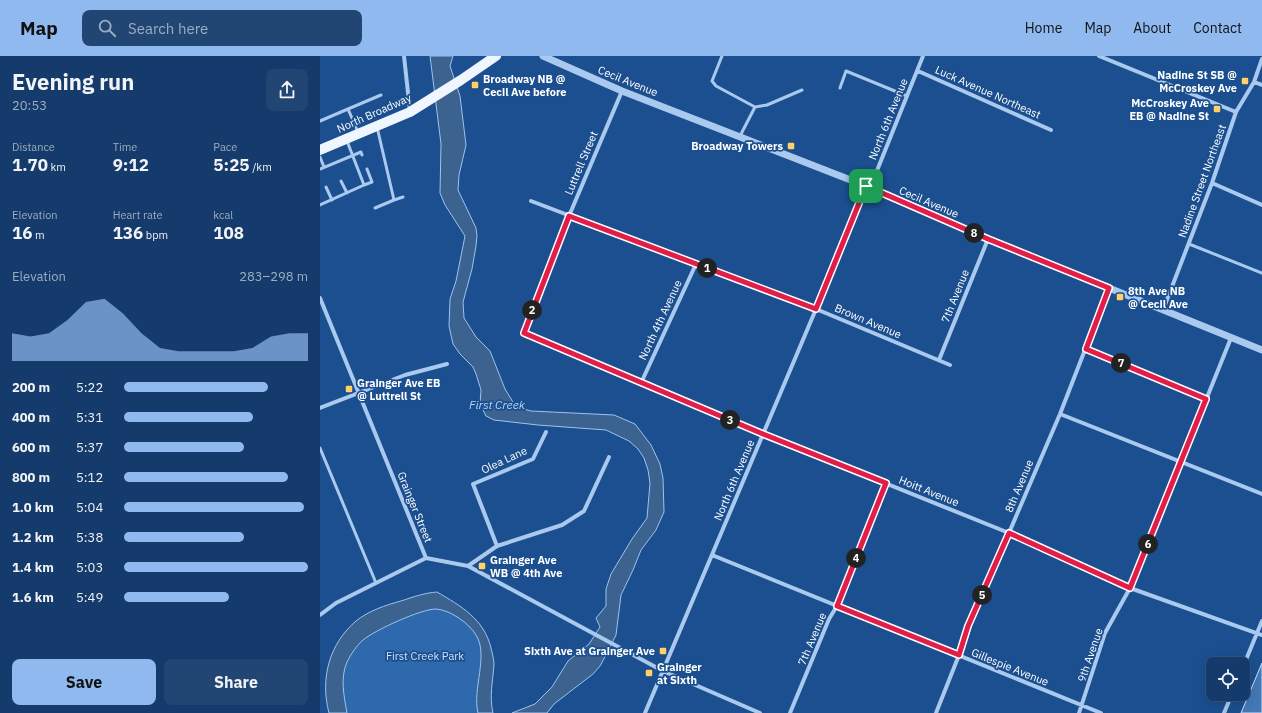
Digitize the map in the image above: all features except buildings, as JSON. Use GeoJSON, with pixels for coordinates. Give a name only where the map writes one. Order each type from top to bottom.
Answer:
{"type":"FeatureCollection","features":[{"type":"Feature","properties":{"kind":"main road","name":"North Broadway"},"geometry":{"type":"LineString","coordinates":[[320,150],[410,112],[496,56]]}},
{"type":"Feature","properties":{"kind":"main road"},"geometry":{"type":"LineString","coordinates":[[320,144],[343,140]]}},
{"type":"Feature","properties":{"kind":"street"},"geometry":{"type":"LineString","coordinates":[[404,56],[410,112]]}},
{"type":"Feature","properties":{"kind":"street","name":"Cecil Avenue"},"geometry":{"type":"LineString","coordinates":[[543,56],[622,91],[868,187],[988,239],[1262,350]]}},
{"type":"Feature","properties":{"kind":"street","name":"North 6th Avenue"},"geometry":{"type":"LineString","coordinates":[[645,713],[918,71],[923,56]]}},
{"type":"Feature","properties":{"kind":"street"},"geometry":{"type":"LineString","coordinates":[[1099,56],[1236,112]]}},
{"type":"Feature","properties":{"kind":"street","name":"Nadine Street Northeast"},"geometry":{"type":"LineString","coordinates":[[1163,310],[1212,183],[1236,112],[1254,82],[1262,59]]}},
{"type":"Feature","properties":{"kind":"street","name":"Luck Avenue Northeast"},"geometry":{"type":"LineString","coordinates":[[918,71],[1051,130]]}},
{"type":"Feature","properties":{"kind":"street"},"geometry":{"type":"LineString","coordinates":[[1254,82],[1262,85]]}},
{"type":"Feature","properties":{"kind":"street","name":"Luttrell Street"},"geometry":{"type":"LineString","coordinates":[[524,333],[569,216],[622,91]]}},
{"type":"Feature","properties":{"kind":"street"},"geometry":{"type":"LineString","coordinates":[[1212,183],[1262,205]]}},
{"type":"Feature","properties":{"kind":"street","name":"Brown Avenue"},"geometry":{"type":"LineString","coordinates":[[531,201],[816,309],[950,365]]}},
{"type":"Feature","properties":{"kind":"street","name":"7th Avenue"},"geometry":{"type":"LineString","coordinates":[[939,360],[988,239]]}},
{"type":"Feature","properties":{"kind":"street","name":"North 4th Avenue"},"geometry":{"type":"LineString","coordinates":[[641,383],[696,264]]}},
{"type":"Feature","properties":{"kind":"street","name":"8th Avenue"},"geometry":{"type":"LineString","coordinates":[[936,713],[959,655],[968,626],[1060,414],[1109,288]]}},
{"type":"Feature","properties":{"kind":"street","name":"Grainger Street"},"geometry":{"type":"LineString","coordinates":[[320,298],[426,558],[468,566],[663,670],[760,713]]}},
{"type":"Feature","properties":{"kind":"street","name":"Hoitt Avenue"},"geometry":{"type":"LineString","coordinates":[[524,333],[763,434],[1009,533],[1130,588],[1262,635]]}},
{"type":"Feature","properties":{"kind":"street","name":"9th Avenue"},"geometry":{"type":"LineString","coordinates":[[1079,713],[1105,633],[1130,588],[1231,338]]}},
{"type":"Feature","properties":{"kind":"street"},"geometry":{"type":"LineString","coordinates":[[320,408],[405,375],[446,364]]}},
{"type":"Feature","properties":{"kind":"street"},"geometry":{"type":"LineString","coordinates":[[1060,414],[1262,494]]}},
{"type":"Feature","properties":{"kind":"street","name":"Olea Lane"},"geometry":{"type":"LineString","coordinates":[[497,546],[473,484],[533,459],[546,432]]}},
{"type":"Feature","properties":{"kind":"street"},"geometry":{"type":"LineString","coordinates":[[468,566],[497,546],[562,525],[584,511],[608,457]]}},
{"type":"Feature","properties":{"kind":"street","name":"7th Avenue"},"geometry":{"type":"LineString","coordinates":[[790,713],[829,618],[837,606],[886,483]]}},
{"type":"Feature","properties":{"kind":"street","name":"Gillespie Avenue"},"geometry":{"type":"LineString","coordinates":[[712,555],[1101,713]]}},
{"type":"Feature","properties":{"kind":"street"},"geometry":{"type":"LineString","coordinates":[[320,614],[336,603],[426,558]]}},
{"type":"Feature","properties":{"kind":"street"},"geometry":{"type":"LineString","coordinates":[[1247,657],[1262,620]]}},
{"type":"Feature","properties":{"kind":"street"},"geometry":{"type":"LineString","coordinates":[[1224,713],[1229,701]]}},
{"type":"Feature","properties":{"kind":"lane"},"geometry":{"type":"LineString","coordinates":[[722,56],[712,81],[716,86],[755,107],[767,105],[802,90]]}},
{"type":"Feature","properties":{"kind":"lane"},"geometry":{"type":"LineString","coordinates":[[840,88],[846,71],[907,96]]}},
{"type":"Feature","properties":{"kind":"lane"},"geometry":{"type":"LineString","coordinates":[[320,121],[382,95]]}},
{"type":"Feature","properties":{"kind":"lane"},"geometry":{"type":"LineString","coordinates":[[740,137],[755,107]]}},
{"type":"Feature","properties":{"kind":"lane"},"geometry":{"type":"LineString","coordinates":[[348,109],[359,133]]}},
{"type":"Feature","properties":{"kind":"lane"},"geometry":{"type":"LineString","coordinates":[[376,126],[394,200]]}},
{"type":"Feature","properties":{"kind":"lane"},"geometry":{"type":"LineString","coordinates":[[343,140],[352,155],[364,185]]}},
{"type":"Feature","properties":{"kind":"lane"},"geometry":{"type":"LineString","coordinates":[[320,169],[334,165],[352,155],[361,152],[362,155]]}},
{"type":"Feature","properties":{"kind":"lane"},"geometry":{"type":"LineString","coordinates":[[320,156],[324,167]]}},
{"type":"Feature","properties":{"kind":"lane"},"geometry":{"type":"LineString","coordinates":[[320,205],[372,182],[367,169]]}},
{"type":"Feature","properties":{"kind":"lane"},"geometry":{"type":"LineString","coordinates":[[341,181],[347,193]]}},
{"type":"Feature","properties":{"kind":"lane"},"geometry":{"type":"LineString","coordinates":[[326,187],[332,200]]}},
{"type":"Feature","properties":{"kind":"lane"},"geometry":{"type":"LineString","coordinates":[[375,208],[403,197]]}},
{"type":"Feature","properties":{"kind":"lane"},"geometry":{"type":"LineString","coordinates":[[1189,244],[1262,273]]}},
{"type":"Feature","properties":{"kind":"lane"},"geometry":{"type":"LineString","coordinates":[[1086,349],[1206,399]]}},
{"type":"Feature","properties":{"kind":"lane"},"geometry":{"type":"LineString","coordinates":[[320,448],[376,583]]}},
{"type":"Feature","properties":{"kind":"green space","name":"First Creek Park"},"geometry":{"type":"Polygon","coordinates":[[[440,597],[486,637],[490,713],[330,713],[340,641],[440,597]]]}},
{"type":"Feature","properties":{"kind":"water","name":"First Creek"},"geometry":{"type":"Polygon","coordinates":[[[430,56],[453,56],[450,66],[460,96],[466,145],[459,175],[458,190],[476,228],[477,236],[472,269],[463,302],[464,318],[476,337],[490,351],[505,389],[516,407],[531,411],[614,415],[635,424],[651,445],[660,464],[663,478],[664,512],[656,530],[641,550],[621,595],[616,635],[600,666],[593,674],[554,704],[547,713],[512,713],[535,704],[552,687],[568,661],[589,644],[600,627],[596,618],[606,606],[606,589],[611,574],[632,539],[647,518],[650,483],[648,470],[644,458],[638,449],[629,441],[606,430],[494,420],[486,416],[480,404],[481,390],[476,374],[473,367],[460,354],[453,344],[449,326],[450,299],[456,281],[465,236],[445,205],[440,193],[441,144],[430,56]]]}},
{"type":"Feature","properties":{"kind":"water"},"geometry":{"type":"Polygon","coordinates":[[[437,592],[470,614],[483,629],[488,638],[494,662],[491,695],[493,713],[478,713],[477,694],[481,652],[480,643],[476,635],[469,626],[459,618],[447,612],[436,609],[420,612],[398,621],[377,631],[361,642],[354,650],[345,668],[343,687],[347,713],[329,713],[326,700],[326,675],[333,651],[347,630],[361,617],[377,609],[419,595],[437,592]]]}},
{"type":"Feature","properties":{"kind":"place","name":"Nadine St SB @ McCroskey Ave"},"geometry":{"type":"Point","coordinates":[1245,81]}},
{"type":"Feature","properties":{"kind":"place","name":"Broadway NB @ Cecil Ave before"},"geometry":{"type":"Point","coordinates":[475,85]}},
{"type":"Feature","properties":{"kind":"place","name":"McCroskey Ave EB @ Nadine St"},"geometry":{"type":"Point","coordinates":[1217,109]}},
{"type":"Feature","properties":{"kind":"place","name":"Broadway Towers"},"geometry":{"type":"Point","coordinates":[791,146]}},
{"type":"Feature","properties":{"kind":"place","name":"8th Ave NB @ Cecil Ave"},"geometry":{"type":"Point","coordinates":[1120,297]}},
{"type":"Feature","properties":{"kind":"place","name":"Grainger Ave EB @ Luttrell St"},"geometry":{"type":"Point","coordinates":[349,389]}},
{"type":"Feature","properties":{"kind":"place","name":"Grainger Ave WB @ 4th Ave"},"geometry":{"type":"Point","coordinates":[482,566]}},
{"type":"Feature","properties":{"kind":"place","name":"Sixth Ave at Grainger Ave"},"geometry":{"type":"Point","coordinates":[663,651]}},
{"type":"Feature","properties":{"kind":"place","name":"Grainger at Sixth"},"geometry":{"type":"Point","coordinates":[649,673]}},
{"type":"Feature","properties":{"kind":"route"},"geometry":{"type":"LineString","coordinates":[[866,186],[988,239],[1109,288],[1086,349],[1206,399],[1130,588],[1009,533],[968,626],[959,655],[837,606],[886,483],[763,434],[524,333],[569,216],[816,309],[866,186]]}}]}
